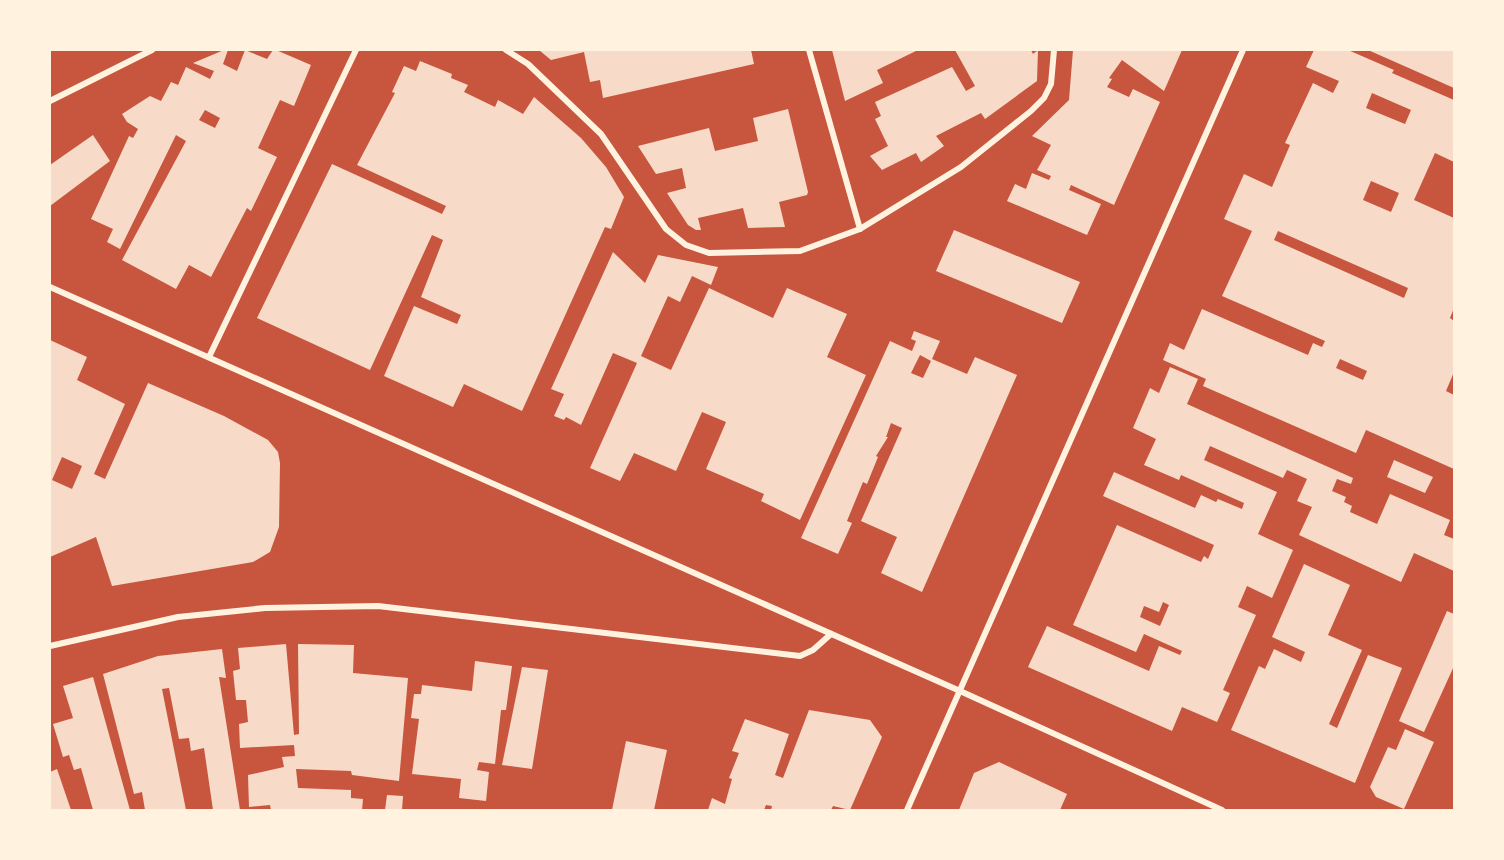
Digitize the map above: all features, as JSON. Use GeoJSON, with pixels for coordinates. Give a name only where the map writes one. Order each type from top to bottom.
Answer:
{"type":"FeatureCollection","features":[{"type":"Feature","properties":{"kind":"street"},"geometry":{"type":"LineString","coordinates":[[50,101],[152,50]]}},
{"type":"Feature","properties":{"kind":"street"},"geometry":{"type":"LineString","coordinates":[[209,357],[356,50]]}},
{"type":"Feature","properties":{"kind":"street"},"geometry":{"type":"LineString","coordinates":[[506,50],[528,64],[601,134],[666,229],[686,245],[709,253],[800,251],[860,229],[961,167],[1031,111],[1044,98],[1051,84],[1054,50]]}},
{"type":"Feature","properties":{"kind":"street"},"geometry":{"type":"LineString","coordinates":[[809,50],[860,229]]}},
{"type":"Feature","properties":{"kind":"street"},"geometry":{"type":"LineString","coordinates":[[907,810],[1243,50]]}},
{"type":"Feature","properties":{"kind":"street"},"geometry":{"type":"LineString","coordinates":[[50,287],[960,691],[1222,810]]}},
{"type":"Feature","properties":{"kind":"street"},"geometry":{"type":"LineString","coordinates":[[50,646],[178,617],[288,607],[378,606],[800,656],[813,650],[831,634]]}},
{"type":"Feature","properties":{"kind":"building"},"geometry":{"type":"Polygon","coordinates":[[[228,50],[223,64],[237,71],[245,50],[267,59],[273,50],[276,50],[311,65],[294,106],[280,100],[258,148],[277,157],[251,211],[247,208],[211,277],[189,265],[176,289],[122,260],[186,141],[176,135],[120,249],[107,242],[113,229],[91,219],[129,136],[133,138],[138,129],[127,122],[122,114],[150,96],[161,101],[171,82],[178,85],[186,67],[210,79],[214,71],[193,63],[228,50]],[[205,110],[199,120],[215,128],[220,118],[205,110]]]}},
{"type":"Feature","properties":{"kind":"building"},"geometry":{"type":"Polygon","coordinates":[[[539,50],[751,50],[754,64],[603,98],[600,80],[590,82],[584,52],[551,60],[539,50]]]}},
{"type":"Feature","properties":{"kind":"building"},"geometry":{"type":"Polygon","coordinates":[[[832,50],[918,50],[877,70],[883,83],[845,101],[832,50]]]}},
{"type":"Feature","properties":{"kind":"building"},"geometry":{"type":"Polygon","coordinates":[[[955,50],[1031,50],[1033,54],[1038,50],[1037,81],[985,119],[981,113],[936,136],[944,146],[921,162],[916,153],[882,170],[870,156],[888,146],[875,119],[881,116],[875,102],[952,67],[966,91],[975,86],[955,50]]]}},
{"type":"Feature","properties":{"kind":"building"},"geometry":{"type":"Polygon","coordinates":[[[1073,50],[1182,50],[1164,91],[1122,60],[1109,78],[1112,79],[1107,87],[1129,97],[1133,89],[1160,102],[1114,205],[1071,185],[1069,190],[1101,204],[1087,235],[1007,201],[1015,184],[1026,189],[1032,173],[1049,180],[1051,176],[1037,170],[1051,145],[1032,136],[1069,100],[1073,50]]]}},
{"type":"Feature","properties":{"kind":"building"},"geometry":{"type":"Polygon","coordinates":[[[1314,50],[1348,50],[1394,70],[1392,73],[1454,100],[1454,162],[1435,153],[1414,200],[1454,218],[1454,308],[1450,318],[1454,321],[1454,372],[1446,391],[1454,395],[1454,469],[1366,430],[1356,453],[1203,386],[1206,379],[1163,360],[1170,343],[1184,350],[1202,309],[1308,355],[1313,343],[1322,347],[1325,341],[1222,296],[1252,231],[1224,219],[1244,174],[1272,187],[1290,145],[1285,143],[1313,83],[1333,93],[1339,81],[1306,67],[1314,50]],[[1372,93],[1366,108],[1405,124],[1411,110],[1372,93]],[[1371,181],[1363,200],[1391,212],[1399,193],[1371,181]],[[1278,231],[1274,240],[1404,298],[1408,288],[1278,231]],[[1340,359],[1336,368],[1363,380],[1367,371],[1340,359]]]}},
{"type":"Feature","properties":{"kind":"building"},"geometry":{"type":"Polygon","coordinates":[[[1368,50],[1454,50],[1454,88],[1368,50]]]}},
{"type":"Feature","properties":{"kind":"building"},"geometry":{"type":"Polygon","coordinates":[[[420,61],[452,74],[451,78],[468,85],[464,92],[495,107],[498,100],[523,114],[534,97],[581,138],[606,167],[624,197],[611,229],[605,227],[522,411],[464,384],[453,407],[384,376],[414,306],[457,324],[461,315],[421,297],[443,240],[432,235],[370,370],[257,318],[332,164],[442,214],[446,206],[357,165],[395,93],[392,92],[404,66],[416,71],[420,61]]]}},
{"type":"Feature","properties":{"kind":"building"},"geometry":{"type":"Polygon","coordinates":[[[788,109],[808,192],[807,195],[779,202],[785,227],[748,228],[743,208],[698,218],[701,230],[696,230],[688,225],[667,193],[686,188],[682,168],[656,174],[638,146],[709,128],[715,151],[758,141],[753,118],[788,109]]]}},
{"type":"Feature","properties":{"kind":"building"},"geometry":{"type":"Polygon","coordinates":[[[93,135],[110,161],[50,206],[50,165],[93,135]]]}},
{"type":"Feature","properties":{"kind":"building"},"geometry":{"type":"Polygon","coordinates":[[[954,230],[1080,282],[1062,323],[936,271],[954,230]]]}},
{"type":"Feature","properties":{"kind":"building"},"geometry":{"type":"Polygon","coordinates":[[[613,252],[645,283],[658,255],[718,267],[711,285],[692,276],[680,302],[668,296],[641,356],[671,370],[709,288],[773,318],[787,288],[847,314],[827,357],[866,375],[800,520],[761,501],[764,494],[706,469],[726,422],[702,412],[676,471],[634,453],[620,481],[590,468],[637,363],[613,353],[581,425],[566,417],[564,420],[554,416],[564,394],[551,389],[613,252]]]}},
{"type":"Feature","properties":{"kind":"building"},"geometry":{"type":"Polygon","coordinates":[[[914,331],[940,341],[932,359],[967,374],[975,357],[1017,375],[922,592],[881,573],[897,537],[861,521],[902,428],[891,423],[886,437],[888,437],[876,456],[878,457],[867,484],[863,482],[847,521],[852,523],[838,554],[801,538],[890,341],[912,351],[916,341],[911,339],[914,331]],[[920,355],[911,373],[923,378],[931,361],[920,355]]]}},
{"type":"Feature","properties":{"kind":"building"},"geometry":{"type":"Polygon","coordinates":[[[50,340],[87,357],[77,380],[125,404],[94,474],[105,479],[148,383],[224,416],[268,440],[278,452],[280,463],[279,527],[270,552],[253,562],[112,586],[96,537],[50,557],[50,340]],[[62,457],[52,480],[72,489],[82,466],[62,457]]]}},
{"type":"Feature","properties":{"kind":"building"},"geometry":{"type":"Polygon","coordinates":[[[1170,367],[1198,379],[1187,404],[1353,478],[1351,484],[1337,479],[1332,491],[1346,497],[1344,502],[1352,506],[1350,512],[1377,524],[1390,494],[1450,520],[1444,535],[1454,539],[1454,571],[1414,553],[1401,582],[1299,535],[1312,507],[1297,501],[1307,479],[1287,470],[1283,478],[1210,446],[1204,460],[1277,492],[1258,534],[1293,550],[1272,598],[1247,586],[1238,607],[1256,615],[1223,690],[1230,693],[1217,722],[1182,707],[1172,731],[1028,667],[1047,626],[1149,671],[1159,646],[1180,655],[1182,651],[1144,634],[1136,652],[1073,625],[1117,525],[1201,562],[1204,556],[1208,559],[1214,545],[1103,496],[1114,472],[1195,508],[1201,495],[1242,509],[1244,503],[1181,475],[1179,480],[1144,465],[1156,439],[1133,428],[1150,388],[1159,393],[1170,367]],[[1163,602],[1159,612],[1144,606],[1140,617],[1160,626],[1169,605],[1163,602]]]}},
{"type":"Feature","properties":{"kind":"building"},"geometry":{"type":"Polygon","coordinates":[[[1394,460],[1433,477],[1425,493],[1387,477],[1394,460]]]}},
{"type":"Feature","properties":{"kind":"building"},"geometry":{"type":"Polygon","coordinates":[[[1304,564],[1350,585],[1328,635],[1362,650],[1329,724],[1337,728],[1368,655],[1402,668],[1355,783],[1231,730],[1259,666],[1265,669],[1274,649],[1301,662],[1305,652],[1272,637],[1304,564]]]}},
{"type":"Feature","properties":{"kind":"building"},"geometry":{"type":"Polygon","coordinates":[[[1447,611],[1454,614],[1454,666],[1424,732],[1399,721],[1447,611]]]}},
{"type":"Feature","properties":{"kind":"building"},"geometry":{"type":"Polygon","coordinates":[[[286,644],[294,735],[299,734],[298,644],[354,645],[353,673],[408,678],[399,781],[352,775],[351,771],[296,769],[298,788],[351,790],[351,798],[363,799],[362,810],[271,810],[270,805],[249,807],[248,775],[284,767],[282,757],[295,756],[294,745],[240,748],[239,724],[248,722],[246,700],[236,700],[233,671],[240,669],[238,648],[286,644]]]}},
{"type":"Feature","properties":{"kind":"building"},"geometry":{"type":"Polygon","coordinates":[[[222,649],[226,678],[219,677],[240,810],[213,810],[204,748],[191,751],[189,738],[179,739],[169,688],[162,689],[186,810],[145,810],[142,792],[134,794],[103,674],[158,656],[222,649]]]}},
{"type":"Feature","properties":{"kind":"building"},"geometry":{"type":"Polygon","coordinates":[[[475,661],[512,666],[506,710],[501,710],[495,764],[479,762],[477,770],[489,772],[486,801],[459,798],[461,779],[412,774],[419,719],[411,718],[414,694],[421,694],[422,685],[472,691],[475,661]]]}},
{"type":"Feature","properties":{"kind":"building"},"geometry":{"type":"Polygon","coordinates":[[[522,667],[548,670],[532,769],[502,765],[522,667]]]}},
{"type":"Feature","properties":{"kind":"building"},"geometry":{"type":"Polygon","coordinates":[[[93,677],[130,810],[93,810],[81,768],[74,770],[69,755],[63,757],[53,724],[73,718],[63,686],[93,677]]]}},
{"type":"Feature","properties":{"kind":"building"},"geometry":{"type":"Polygon","coordinates":[[[809,710],[870,720],[882,737],[850,810],[833,806],[831,810],[771,810],[772,806],[766,805],[764,810],[708,810],[712,798],[725,804],[732,779],[729,778],[739,753],[732,751],[745,719],[789,734],[775,775],[783,778],[809,710]]]}},
{"type":"Feature","properties":{"kind":"building"},"geometry":{"type":"Polygon","coordinates":[[[1405,729],[1434,742],[1404,809],[1376,797],[1370,787],[1388,747],[1396,750],[1405,729]]]}},
{"type":"Feature","properties":{"kind":"building"},"geometry":{"type":"Polygon","coordinates":[[[626,741],[667,750],[654,810],[612,810],[626,741]]]}},
{"type":"Feature","properties":{"kind":"building"},"geometry":{"type":"Polygon","coordinates":[[[999,762],[1067,794],[1060,810],[959,810],[974,773],[999,762]]]}},
{"type":"Feature","properties":{"kind":"building"},"geometry":{"type":"Polygon","coordinates":[[[57,769],[71,810],[51,810],[50,772],[57,769]]]}},
{"type":"Feature","properties":{"kind":"building"},"geometry":{"type":"Polygon","coordinates":[[[387,795],[403,796],[402,810],[385,810],[387,795]]]}}]}
